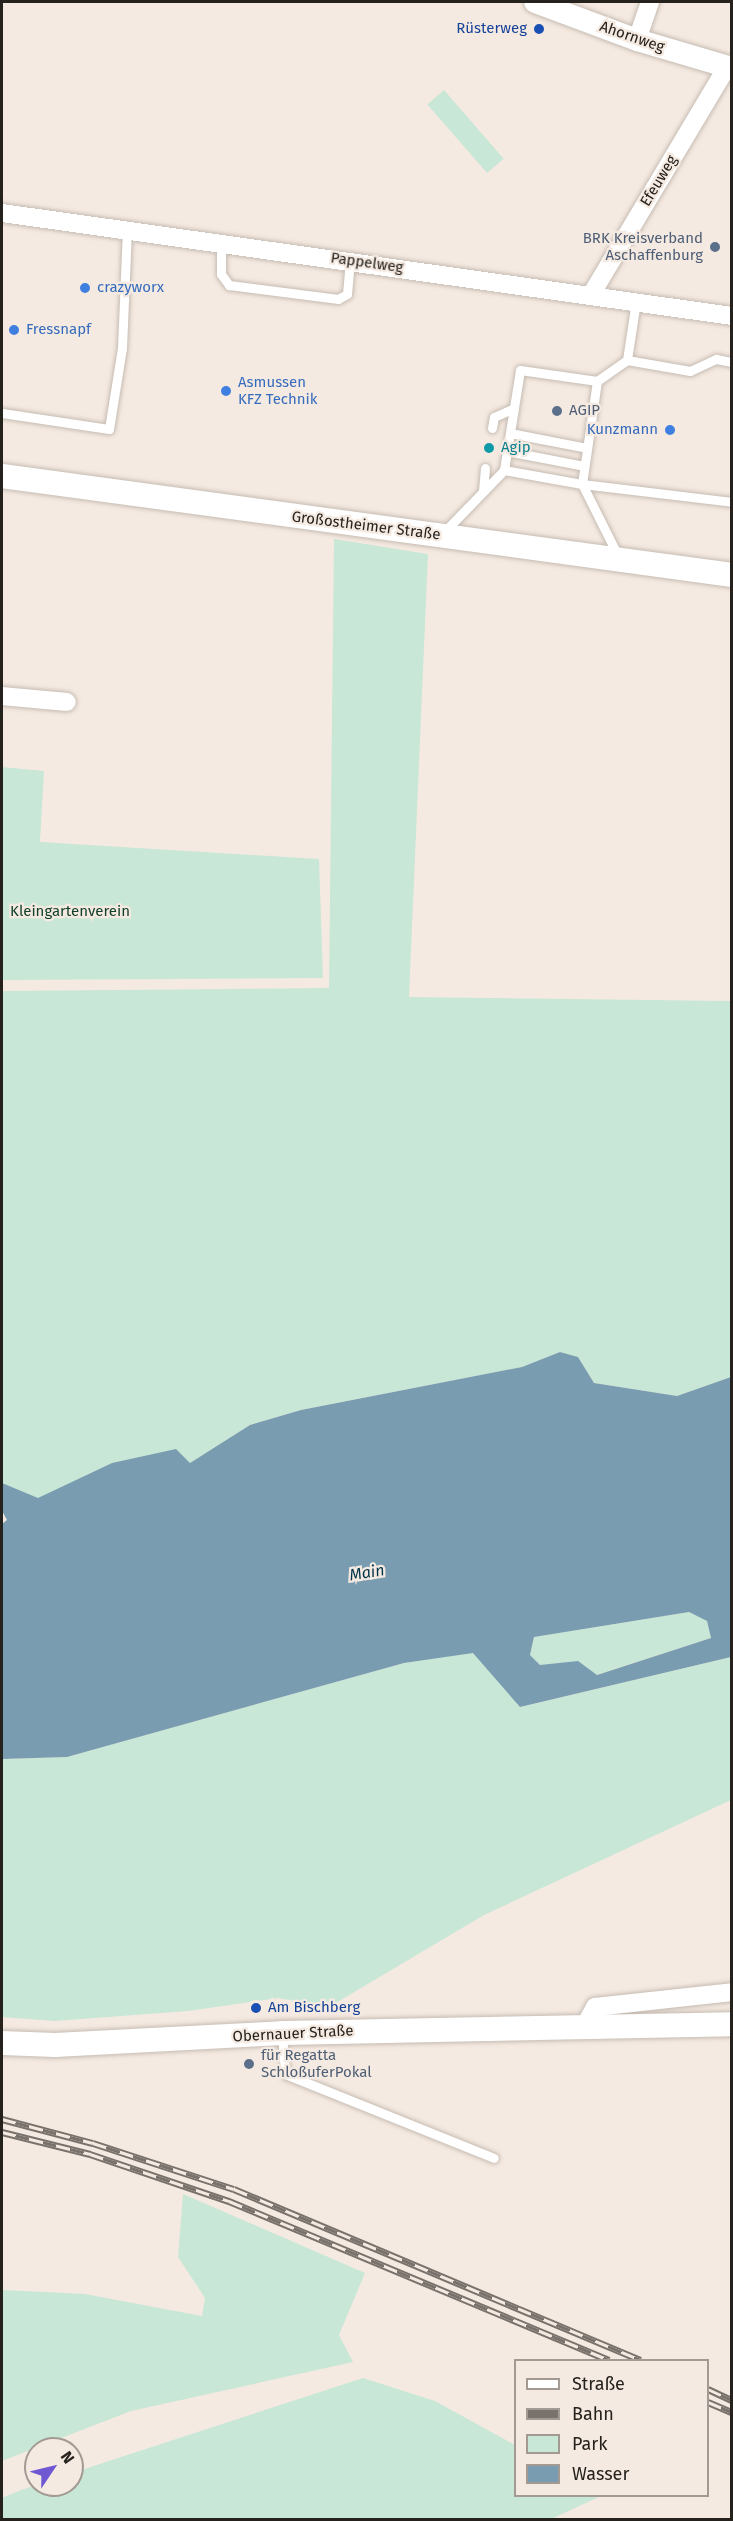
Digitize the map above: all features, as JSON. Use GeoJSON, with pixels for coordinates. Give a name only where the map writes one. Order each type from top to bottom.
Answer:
{"type":"FeatureCollection","features":[{"type":"Feature","properties":{"kind":"main road","name":"Großostheimer Straße"},"geometry":{"type":"LineString","coordinates":[[2,476],[732,575]]}},
{"type":"Feature","properties":{"kind":"main road","name":"Obernauer Straße"},"geometry":{"type":"LineString","coordinates":[[2,2043],[136,2043],[282,2033],[732,2024]]}},
{"type":"Feature","properties":{"kind":"street","name":"Ahornweg"},"geometry":{"type":"LineString","coordinates":[[535,2],[637,40],[729,68]]}},
{"type":"Feature","properties":{"kind":"street"},"geometry":{"type":"LineString","coordinates":[[637,40],[650,2]]}},
{"type":"Feature","properties":{"kind":"street","name":"Efeuweg"},"geometry":{"type":"LineString","coordinates":[[591,294],[729,68]]}},
{"type":"Feature","properties":{"kind":"street","name":"Pappelweg"},"geometry":{"type":"LineString","coordinates":[[2,213],[591,294],[732,316]]}},
{"type":"Feature","properties":{"kind":"street"},"geometry":{"type":"LineString","coordinates":[[2,696],[67,702]]}},
{"type":"Feature","properties":{"kind":"street"},"geometry":{"type":"LineString","coordinates":[[584,2027],[595,2007],[732,1992]]}},
{"type":"Feature","properties":{"kind":"lane"},"geometry":{"type":"LineString","coordinates":[[2,414],[109,429],[122,348],[127,230]]}},
{"type":"Feature","properties":{"kind":"lane"},"geometry":{"type":"LineString","coordinates":[[221,243],[221,274],[229,285],[338,299],[347,294],[350,261]]}},
{"type":"Feature","properties":{"kind":"lane"},"geometry":{"type":"LineString","coordinates":[[627,360],[636,301]]}},
{"type":"Feature","properties":{"kind":"lane"},"geometry":{"type":"LineString","coordinates":[[440,535],[504,470],[520,370],[597,381],[627,360],[690,371],[716,359],[732,362]]}},
{"type":"Feature","properties":{"kind":"lane"},"geometry":{"type":"LineString","coordinates":[[597,381],[582,484],[621,560]]}},
{"type":"Feature","properties":{"kind":"lane"},"geometry":{"type":"LineString","coordinates":[[492,428],[494,417],[514,408]]}},
{"type":"Feature","properties":{"kind":"lane"},"geometry":{"type":"LineString","coordinates":[[510,433],[587,448]]}},
{"type":"Feature","properties":{"kind":"lane"},"geometry":{"type":"LineString","coordinates":[[507,451],[584,466]]}},
{"type":"Feature","properties":{"kind":"lane"},"geometry":{"type":"LineString","coordinates":[[483,491],[485,468]]}},
{"type":"Feature","properties":{"kind":"lane"},"geometry":{"type":"LineString","coordinates":[[504,470],[582,484],[732,502]]}},
{"type":"Feature","properties":{"kind":"lane"},"geometry":{"type":"LineString","coordinates":[[282,2033],[285,2074],[494,2158]]}},
{"type":"Feature","properties":{"kind":"green space"},"geometry":{"type":"Polygon","coordinates":[[[444,90],[504,159],[487,173],[427,104],[444,90]]]}},
{"type":"Feature","properties":{"kind":"green space"},"geometry":{"type":"Polygon","coordinates":[[[334,539],[428,554],[409,997],[731,1001],[731,1377],[677,1396],[594,1383],[578,1357],[560,1352],[522,1367],[301,1410],[250,1425],[190,1463],[112,1463],[38,1499],[2,1483],[2,991],[329,988],[334,539]]]}},
{"type":"Feature","properties":{"kind":"green space","name":"Kleingartenverein"},"geometry":{"type":"Polygon","coordinates":[[[2,767],[44,771],[40,842],[319,859],[323,978],[2,980],[2,767]]]}},
{"type":"Feature","properties":{"kind":"green space"},"geometry":{"type":"Polygon","coordinates":[[[689,1612],[707,1621],[711,1638],[596,1675],[578,1662],[540,1665],[530,1655],[534,1637],[689,1612]]]}},
{"type":"Feature","properties":{"kind":"green space"},"geometry":{"type":"Polygon","coordinates":[[[473,1652],[521,1707],[731,1657],[731,1800],[484,1915],[329,2007],[278,1998],[188,2011],[55,2021],[2,2017],[2,1759],[67,1757],[404,1663],[473,1652]]]}},
{"type":"Feature","properties":{"kind":"green space"},"geometry":{"type":"Polygon","coordinates":[[[183,2194],[365,2273],[339,2335],[353,2362],[131,2411],[64,2437],[24,2437],[24,2452],[2,2461],[2,2290],[85,2294],[202,2316],[205,2298],[178,2257],[183,2194]]]}},
{"type":"Feature","properties":{"kind":"green space"},"geometry":{"type":"Polygon","coordinates":[[[363,2378],[435,2401],[514,2444],[514,2497],[599,2497],[549,2520],[2,2519],[2,2498],[24,2489],[24,2497],[84,2497],[84,2469],[363,2378]]]}},
{"type":"Feature","properties":{"kind":"water","name":"Main"},"geometry":{"type":"Polygon","coordinates":[[[560,1352],[578,1357],[594,1383],[677,1396],[731,1377],[731,1657],[520,1707],[473,1653],[404,1663],[67,1757],[2,1759],[2,1524],[7,1520],[2,1511],[2,1483],[38,1498],[112,1463],[176,1449],[190,1463],[250,1425],[301,1410],[522,1367],[560,1352]],[[689,1612],[534,1637],[530,1655],[540,1665],[578,1661],[597,1675],[711,1638],[707,1621],[689,1612]]]}},
{"type":"Feature","properties":{"kind":"railway"},"geometry":{"type":"LineString","coordinates":[[2,2119],[93,2143],[234,2189],[638,2359]]}},
{"type":"Feature","properties":{"kind":"railway"},"geometry":{"type":"LineString","coordinates":[[2,2132],[90,2154],[229,2201],[607,2359]]}},
{"type":"Feature","properties":{"kind":"railway"},"geometry":{"type":"LineString","coordinates":[[709,2389],[732,2400]]}},
{"type":"Feature","properties":{"kind":"railway"},"geometry":{"type":"LineString","coordinates":[[709,2402],[732,2412]]}},
{"type":"Feature","properties":{"kind":"place","name":"Rüsterweg"},"geometry":{"type":"Point","coordinates":[539,29]}},
{"type":"Feature","properties":{"kind":"place","name":"BRK Kreisverband Aschaffenburg"},"geometry":{"type":"Point","coordinates":[715,247]}},
{"type":"Feature","properties":{"kind":"place","name":"crazyworx"},"geometry":{"type":"Point","coordinates":[85,288]}},
{"type":"Feature","properties":{"kind":"place","name":"Fressnapf"},"geometry":{"type":"Point","coordinates":[14,330]}},
{"type":"Feature","properties":{"kind":"place","name":"Asmussen KFZ Technik"},"geometry":{"type":"Point","coordinates":[226,391]}},
{"type":"Feature","properties":{"kind":"place","name":"AGIP"},"geometry":{"type":"Point","coordinates":[557,411]}},
{"type":"Feature","properties":{"kind":"place","name":"Kunzmann"},"geometry":{"type":"Point","coordinates":[670,430]}},
{"type":"Feature","properties":{"kind":"place","name":"Agip"},"geometry":{"type":"Point","coordinates":[489,448]}},
{"type":"Feature","properties":{"kind":"place","name":"Am Bischberg"},"geometry":{"type":"Point","coordinates":[256,2008]}},
{"type":"Feature","properties":{"kind":"place","name":"für Regatta SchloßuferPokal"},"geometry":{"type":"Point","coordinates":[249,2064]}}]}
